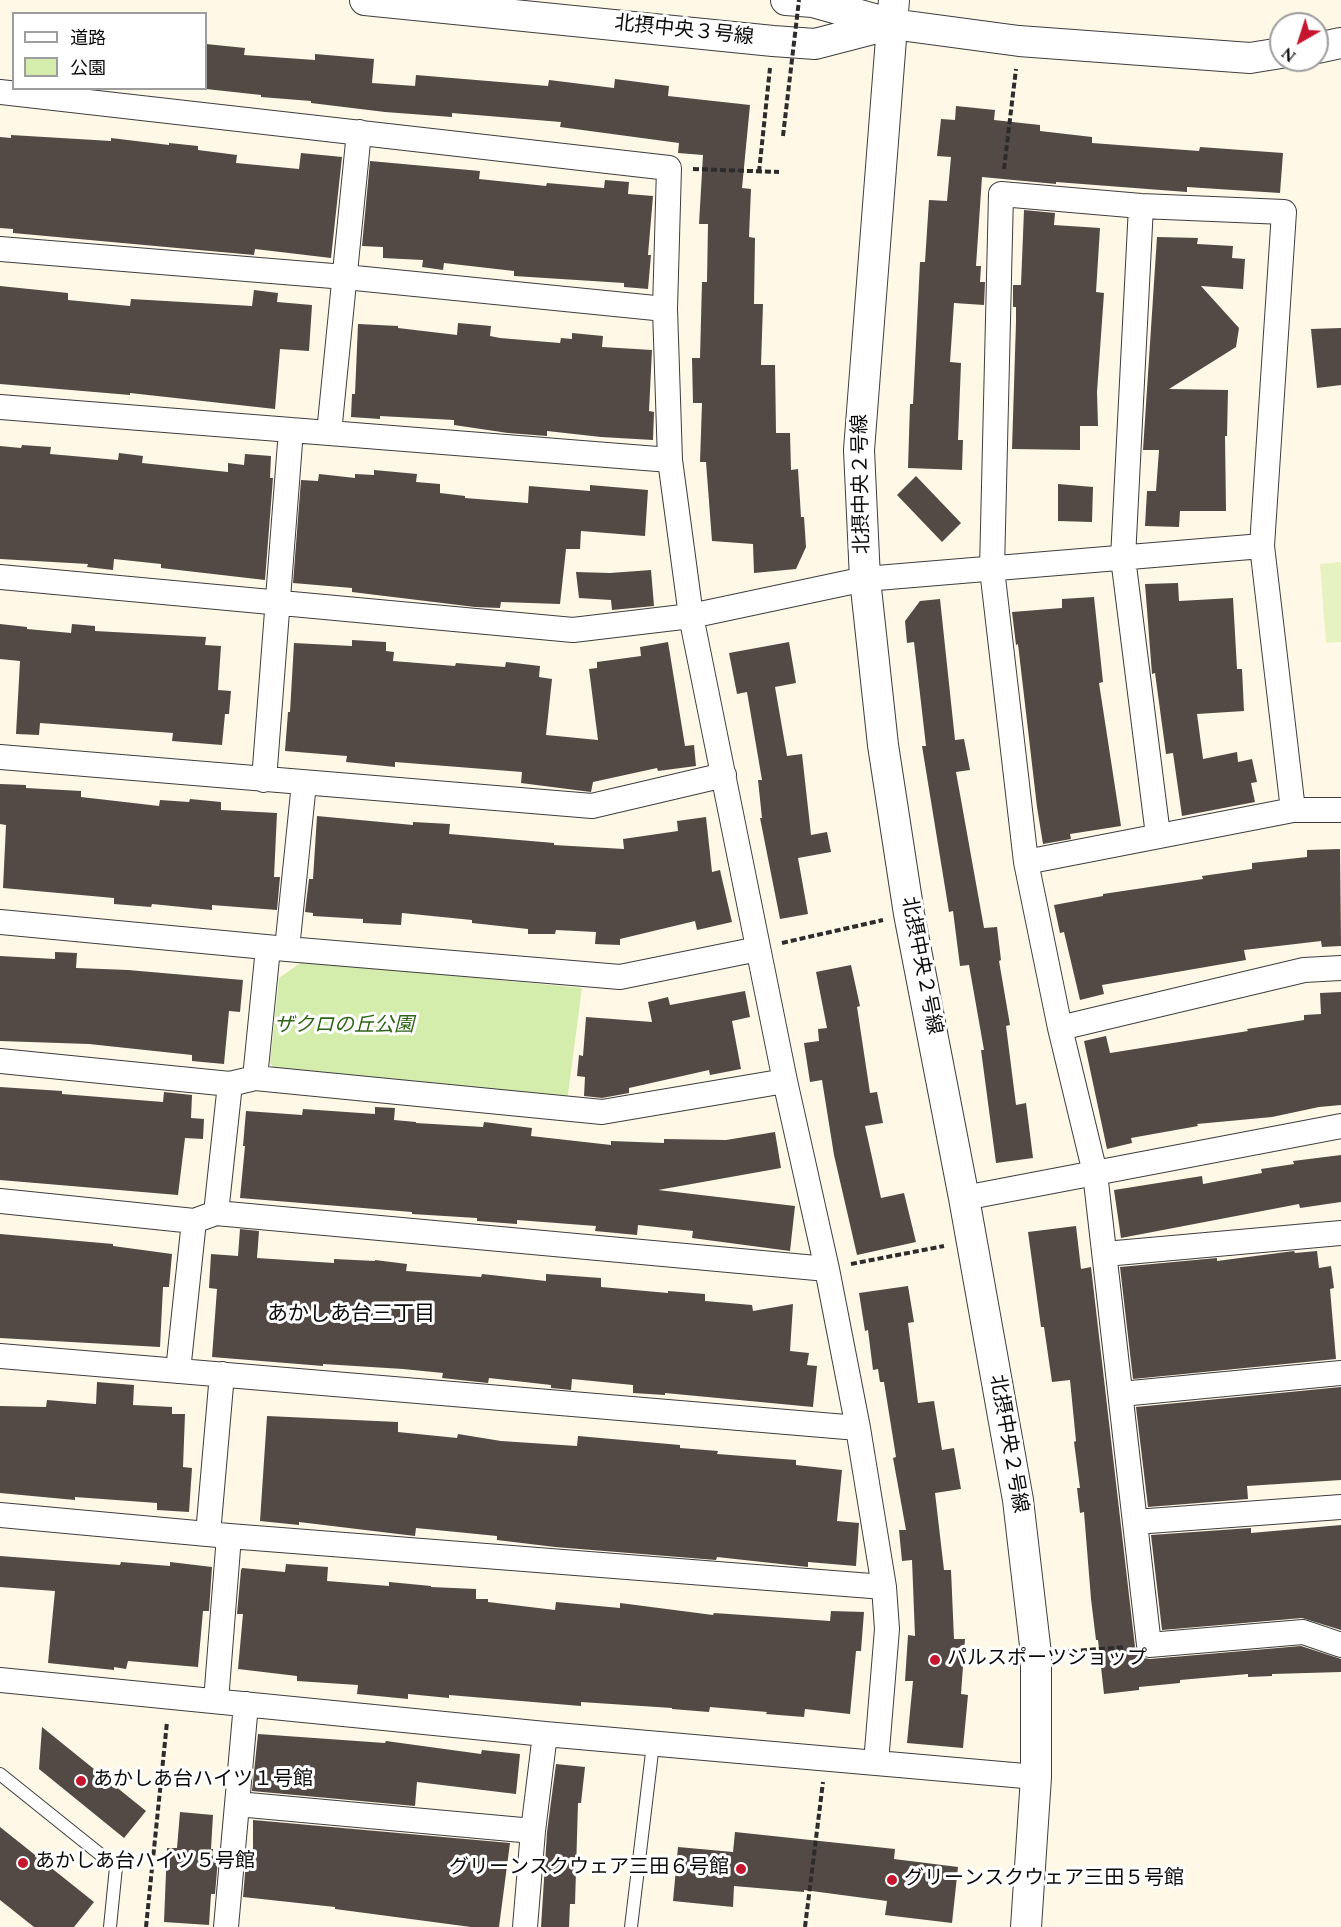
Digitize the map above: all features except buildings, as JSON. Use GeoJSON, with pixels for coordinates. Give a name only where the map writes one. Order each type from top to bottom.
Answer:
{"type":"FeatureCollection","features":[{"type":"Feature","properties":{"kind":"street","name":"北摂中央３号線"},"geometry":{"type":"LineString","coordinates":[[365,0],[815,44],[893,12]]}},
{"type":"Feature","properties":{"kind":"street"},"geometry":{"type":"LineString","coordinates":[[786,0],[893,12],[1019,41],[1250,58],[1269,55]]}},
{"type":"Feature","properties":{"kind":"street","name":"北摂中央２号線"},"geometry":{"type":"LineString","coordinates":[[893,12],[859,450],[865,579],[883,745],[909,914],[964,1198],[1018,1500],[1036,1654],[1036,1778],[1026,1927]]}},
{"type":"Feature","properties":{"kind":"street"},"geometry":{"type":"LineString","coordinates":[[0,92],[669,168],[665,309],[670,460],[691,616],[785,1081],[827,1269],[858,1428],[884,1587],[887,1629],[876,1763]]}},
{"type":"Feature","properties":{"kind":"street"},"geometry":{"type":"LineString","coordinates":[[328,433],[359,132]]}},
{"type":"Feature","properties":{"kind":"street"},"geometry":{"type":"LineString","coordinates":[[1293,810],[1262,546],[1284,212],[1141,206],[1001,194],[992,569],[1026,862],[1060,1028],[1095,1173],[1149,1645],[1303,1632],[1341,1645]]}},
{"type":"Feature","properties":{"kind":"street"},"geometry":{"type":"LineString","coordinates":[[1141,206],[1123,558],[1158,835]]}},
{"type":"Feature","properties":{"kind":"street"},"geometry":{"type":"LineString","coordinates":[[0,249],[345,277],[665,309]]}},
{"type":"Feature","properties":{"kind":"street"},"geometry":{"type":"LineString","coordinates":[[0,407],[670,460]]}},
{"type":"Feature","properties":{"kind":"street"},"geometry":{"type":"LineString","coordinates":[[264,780],[291,430]]}},
{"type":"Feature","properties":{"kind":"street"},"geometry":{"type":"LineString","coordinates":[[0,578],[573,630],[691,616],[865,579],[1262,546]]}},
{"type":"Feature","properties":{"kind":"street"},"geometry":{"type":"LineString","coordinates":[[0,757],[592,806],[724,775]]}},
{"type":"Feature","properties":{"kind":"street"},"geometry":{"type":"LineString","coordinates":[[255,1078],[304,783]]}},
{"type":"Feature","properties":{"kind":"street"},"geometry":{"type":"LineString","coordinates":[[1026,862],[1293,810],[1341,810]]}},
{"type":"Feature","properties":{"kind":"street"},"geometry":{"type":"LineString","coordinates":[[0,922],[620,977],[758,949]]}},
{"type":"Feature","properties":{"kind":"street"},"geometry":{"type":"LineString","coordinates":[[1060,1028],[1304,970],[1341,968]]}},
{"type":"Feature","properties":{"kind":"street"},"geometry":{"type":"LineString","coordinates":[[0,1061],[230,1084],[255,1078],[602,1113],[785,1081]]}},
{"type":"Feature","properties":{"kind":"street"},"geometry":{"type":"LineString","coordinates":[[178,1371],[230,1084]]}},
{"type":"Feature","properties":{"kind":"street"},"geometry":{"type":"LineString","coordinates":[[964,1198],[1341,1126]]}},
{"type":"Feature","properties":{"kind":"street"},"geometry":{"type":"LineString","coordinates":[[0,1201],[827,1269]]}},
{"type":"Feature","properties":{"kind":"street"},"geometry":{"type":"LineString","coordinates":[[1105,1254],[1341,1233]]}},
{"type":"Feature","properties":{"kind":"street"},"geometry":{"type":"LineString","coordinates":[[0,1356],[858,1428]]}},
{"type":"Feature","properties":{"kind":"street"},"geometry":{"type":"LineString","coordinates":[[1121,1394],[1341,1373]]}},
{"type":"Feature","properties":{"kind":"street"},"geometry":{"type":"LineString","coordinates":[[216,1701],[222,1374]]}},
{"type":"Feature","properties":{"kind":"street"},"geometry":{"type":"LineString","coordinates":[[1135,1522],[1341,1507]]}},
{"type":"Feature","properties":{"kind":"street"},"geometry":{"type":"LineString","coordinates":[[0,1515],[218,1535],[884,1587]]}},
{"type":"Feature","properties":{"kind":"street"},"geometry":{"type":"LineString","coordinates":[[0,1680],[545,1734],[1036,1778]]}},
{"type":"Feature","properties":{"kind":"street"},"geometry":{"type":"LineString","coordinates":[[226,1927],[246,1704]]}},
{"type":"Feature","properties":{"kind":"street"},"geometry":{"type":"LineString","coordinates":[[525,1927],[533,1831],[545,1734]]}},
{"type":"Feature","properties":{"kind":"street"},"geometry":{"type":"LineString","coordinates":[[237,1804],[533,1831]]}},
{"type":"Feature","properties":{"kind":"lane"},"geometry":{"type":"LineString","coordinates":[[631,1927],[653,1743]]}},
{"type":"Feature","properties":{"kind":"lane"},"geometry":{"type":"LineString","coordinates":[[0,1774],[116,1867],[110,1927]]}},
{"type":"Feature","properties":{"kind":"path"},"geometry":{"type":"LineString","coordinates":[[783,136],[800,0]]}},
{"type":"Feature","properties":{"kind":"path"},"geometry":{"type":"LineString","coordinates":[[759,172],[773,41]]}},
{"type":"Feature","properties":{"kind":"path"},"geometry":{"type":"LineString","coordinates":[[1001,194],[1019,41]]}},
{"type":"Feature","properties":{"kind":"path"},"geometry":{"type":"LineString","coordinates":[[669,168],[779,172]]}},
{"type":"Feature","properties":{"kind":"path"},"geometry":{"type":"LineString","coordinates":[[758,949],[909,914]]}},
{"type":"Feature","properties":{"kind":"path"},"geometry":{"type":"LineString","coordinates":[[827,1269],[971,1240]]}},
{"type":"Feature","properties":{"kind":"path"},"geometry":{"type":"LineString","coordinates":[[1036,1654],[1149,1645]]}},
{"type":"Feature","properties":{"kind":"path"},"geometry":{"type":"LineString","coordinates":[[146,1927],[170,1696]]}},
{"type":"Feature","properties":{"kind":"path"},"geometry":{"type":"LineString","coordinates":[[806,1927],[826,1759]]}},
{"type":"Feature","properties":{"kind":"green space"},"geometry":{"type":"Polygon","coordinates":[[[1341,562],[1341,642],[1326,643],[1320,564],[1341,562]]]}},
{"type":"Feature","properties":{"kind":"green space","name":"ザクロの丘公園"},"geometry":{"type":"Polygon","coordinates":[[[303,961],[582,988],[566,1109],[286,1083],[270,1063],[279,978],[303,961]]]}},
{"type":"Feature","properties":{"kind":"place","name":"パルスポーツショップ"},"geometry":{"type":"Point","coordinates":[935,1660]}},
{"type":"Feature","properties":{"kind":"place","name":"あかしあ台ハイツ１号館"},"geometry":{"type":"Point","coordinates":[81,1781]}},
{"type":"Feature","properties":{"kind":"place","name":"あかしあ台ハイツ５号館"},"geometry":{"type":"Point","coordinates":[23,1863]}},
{"type":"Feature","properties":{"kind":"place","name":"グリーンスクウェア三田６号館"},"geometry":{"type":"Point","coordinates":[741,1869]}},
{"type":"Feature","properties":{"kind":"place","name":"グリーンスクウェア三田５号館"},"geometry":{"type":"Point","coordinates":[892,1880]}},
{"type":"Feature","properties":{"kind":"district","name":"あかしあ台三丁目"},"geometry":{"type":"Point","coordinates":[351,1316]}}]}
